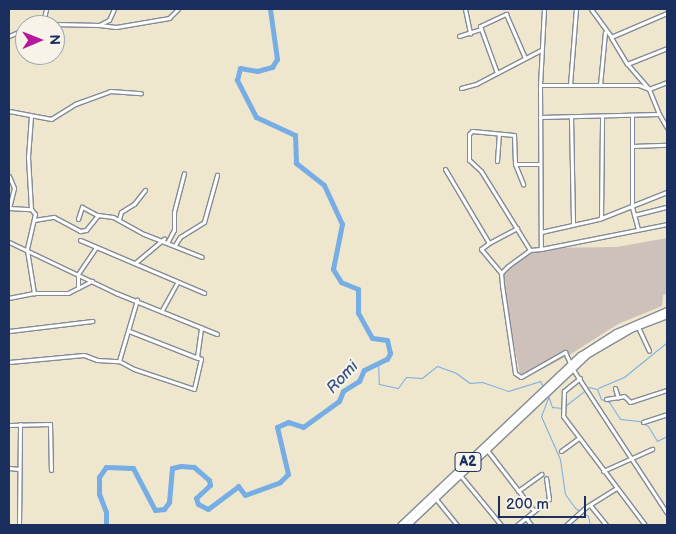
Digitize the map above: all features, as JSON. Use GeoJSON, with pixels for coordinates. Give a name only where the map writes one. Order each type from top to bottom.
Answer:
{"type":"FeatureCollection","features":[{"type":"Feature","properties":{"kind":"highway","name":"A2"},"geometry":{"type":"LineString","coordinates":[[400,525],[571,366],[616,332],[667,310]]}},
{"type":"Feature","properties":{"kind":"highway","name":"A2"},"geometry":{"type":"LineString","coordinates":[[406,525],[413,523],[435,498],[571,366],[599,347],[638,326],[667,315]]}},
{"type":"Feature","properties":{"kind":"street"},"geometry":{"type":"LineString","coordinates":[[99,24],[109,20],[114,9]]}},
{"type":"Feature","properties":{"kind":"street"},"geometry":{"type":"LineString","coordinates":[[65,24],[99,24],[116,27],[169,18],[178,9]]}},
{"type":"Feature","properties":{"kind":"street"},"geometry":{"type":"LineString","coordinates":[[465,9],[470,33]]}},
{"type":"Feature","properties":{"kind":"street"},"geometry":{"type":"LineString","coordinates":[[541,249],[540,85],[544,9]]}},
{"type":"Feature","properties":{"kind":"street"},"geometry":{"type":"LineString","coordinates":[[570,85],[576,9]]}},
{"type":"Feature","properties":{"kind":"street"},"geometry":{"type":"LineString","coordinates":[[597,9],[591,10],[605,32],[611,37],[627,64],[649,89],[667,128]]}},
{"type":"Feature","properties":{"kind":"street"},"geometry":{"type":"LineString","coordinates":[[611,37],[667,13]]}},
{"type":"Feature","properties":{"kind":"street"},"geometry":{"type":"LineString","coordinates":[[497,73],[480,26],[506,14],[525,58]]}},
{"type":"Feature","properties":{"kind":"street"},"geometry":{"type":"LineString","coordinates":[[459,36],[481,29]]}},
{"type":"Feature","properties":{"kind":"street"},"geometry":{"type":"LineString","coordinates":[[600,85],[605,32]]}},
{"type":"Feature","properties":{"kind":"street"},"geometry":{"type":"LineString","coordinates":[[627,64],[667,48]]}},
{"type":"Feature","properties":{"kind":"street"},"geometry":{"type":"LineString","coordinates":[[461,88],[497,73],[541,50]]}},
{"type":"Feature","properties":{"kind":"street"},"geometry":{"type":"LineString","coordinates":[[540,85],[639,85],[649,89],[667,82]]}},
{"type":"Feature","properties":{"kind":"street"},"geometry":{"type":"LineString","coordinates":[[9,111],[31,116],[58,117],[75,104],[110,91],[141,93]]}},
{"type":"Feature","properties":{"kind":"street"},"geometry":{"type":"LineString","coordinates":[[540,117],[659,114]]}},
{"type":"Feature","properties":{"kind":"street"},"geometry":{"type":"LineString","coordinates":[[31,116],[28,157],[31,210]]}},
{"type":"Feature","properties":{"kind":"street"},"geometry":{"type":"LineString","coordinates":[[601,218],[602,116]]}},
{"type":"Feature","properties":{"kind":"street"},"geometry":{"type":"LineString","coordinates":[[632,116],[632,207],[638,229]]}},
{"type":"Feature","properties":{"kind":"street"},"geometry":{"type":"LineString","coordinates":[[571,117],[573,224]]}},
{"type":"Feature","properties":{"kind":"street"},"geometry":{"type":"LineString","coordinates":[[662,120],[667,118]]}},
{"type":"Feature","properties":{"kind":"street"},"geometry":{"type":"LineString","coordinates":[[522,184],[515,164],[515,138],[499,134],[470,132],[469,160],[481,171],[530,250]]}},
{"type":"Feature","properties":{"kind":"street"},"geometry":{"type":"LineString","coordinates":[[497,161],[499,134]]}},
{"type":"Feature","properties":{"kind":"street"},"geometry":{"type":"LineString","coordinates":[[632,146],[667,146]]}},
{"type":"Feature","properties":{"kind":"street"},"geometry":{"type":"LineString","coordinates":[[515,164],[540,164]]}},
{"type":"Feature","properties":{"kind":"street"},"geometry":{"type":"LineString","coordinates":[[445,169],[489,242]]}},
{"type":"Feature","properties":{"kind":"street"},"geometry":{"type":"LineString","coordinates":[[167,244],[174,230],[174,212],[184,173]]}},
{"type":"Feature","properties":{"kind":"street"},"geometry":{"type":"LineString","coordinates":[[167,244],[177,246],[180,237],[204,222],[217,174]]}},
{"type":"Feature","properties":{"kind":"street"},"geometry":{"type":"LineString","coordinates":[[9,176],[14,188],[9,208],[31,210],[40,218]]}},
{"type":"Feature","properties":{"kind":"street"},"geometry":{"type":"LineString","coordinates":[[119,219],[120,212],[134,204],[145,190]]}},
{"type":"Feature","properties":{"kind":"street"},"geometry":{"type":"LineString","coordinates":[[541,232],[601,218],[667,192]]}},
{"type":"Feature","properties":{"kind":"street"},"geometry":{"type":"LineString","coordinates":[[78,219],[82,207],[98,215],[119,219],[144,234],[164,239],[167,244],[202,257]]}},
{"type":"Feature","properties":{"kind":"street"},"geometry":{"type":"LineString","coordinates":[[634,215],[667,207]]}},
{"type":"Feature","properties":{"kind":"street"},"geometry":{"type":"LineString","coordinates":[[34,293],[27,250],[35,214]]}},
{"type":"Feature","properties":{"kind":"street"},"geometry":{"type":"LineString","coordinates":[[34,220],[54,217],[80,231],[86,230],[98,215]]}},
{"type":"Feature","properties":{"kind":"street"},"geometry":{"type":"LineString","coordinates":[[501,273],[530,250],[667,224]]}},
{"type":"Feature","properties":{"kind":"street"},"geometry":{"type":"LineString","coordinates":[[517,228],[489,242],[481,249],[501,273],[515,373],[521,377],[565,352],[571,366],[588,388],[628,458],[667,513]]}},
{"type":"Feature","properties":{"kind":"street"},"geometry":{"type":"LineString","coordinates":[[135,263],[164,239]]}},
{"type":"Feature","properties":{"kind":"street"},"geometry":{"type":"LineString","coordinates":[[80,240],[204,293]]}},
{"type":"Feature","properties":{"kind":"street"},"geometry":{"type":"LineString","coordinates":[[9,242],[92,281],[218,334]]}},
{"type":"Feature","properties":{"kind":"street"},"geometry":{"type":"LineString","coordinates":[[78,288],[78,274],[96,247]]}},
{"type":"Feature","properties":{"kind":"street"},"geometry":{"type":"LineString","coordinates":[[9,298],[34,293],[65,293],[92,281]]}},
{"type":"Feature","properties":{"kind":"street"},"geometry":{"type":"LineString","coordinates":[[162,310],[177,283]]}},
{"type":"Feature","properties":{"kind":"street"},"geometry":{"type":"LineString","coordinates":[[119,361],[137,300]]}},
{"type":"Feature","properties":{"kind":"street"},"geometry":{"type":"LineString","coordinates":[[9,331],[92,321]]}},
{"type":"Feature","properties":{"kind":"street"},"geometry":{"type":"LineString","coordinates":[[638,326],[649,351]]}},
{"type":"Feature","properties":{"kind":"street"},"geometry":{"type":"LineString","coordinates":[[201,327],[197,357],[201,359]]}},
{"type":"Feature","properties":{"kind":"street"},"geometry":{"type":"LineString","coordinates":[[129,331],[201,359]]}},
{"type":"Feature","properties":{"kind":"street"},"geometry":{"type":"LineString","coordinates":[[9,362],[84,355],[97,360],[119,361],[134,370],[194,389],[201,359]]}},
{"type":"Feature","properties":{"kind":"street"},"geometry":{"type":"LineString","coordinates":[[580,378],[564,391],[565,406],[563,416],[645,525]]}},
{"type":"Feature","properties":{"kind":"street"},"geometry":{"type":"LineString","coordinates":[[615,388],[618,398]]}},
{"type":"Feature","properties":{"kind":"street"},"geometry":{"type":"LineString","coordinates":[[606,399],[625,396],[630,402],[667,390]]}},
{"type":"Feature","properties":{"kind":"street"},"geometry":{"type":"LineString","coordinates":[[644,422],[667,414]]}},
{"type":"Feature","properties":{"kind":"street"},"geometry":{"type":"LineString","coordinates":[[9,424],[50,424],[51,470]]}},
{"type":"Feature","properties":{"kind":"street"},"geometry":{"type":"LineString","coordinates":[[19,525],[20,424]]}},
{"type":"Feature","properties":{"kind":"street"},"geometry":{"type":"LineString","coordinates":[[561,451],[579,438]]}},
{"type":"Feature","properties":{"kind":"street"},"geometry":{"type":"LineString","coordinates":[[486,449],[534,511]]}},
{"type":"Feature","properties":{"kind":"street"},"geometry":{"type":"LineString","coordinates":[[604,471],[628,458],[652,450]]}},
{"type":"Feature","properties":{"kind":"street"},"geometry":{"type":"LineString","coordinates":[[9,468],[19,469]]}},
{"type":"Feature","properties":{"kind":"street"},"geometry":{"type":"LineString","coordinates":[[518,491],[541,474]]}},
{"type":"Feature","properties":{"kind":"street"},"geometry":{"type":"LineString","coordinates":[[460,475],[501,525]]}},
{"type":"Feature","properties":{"kind":"street"},"geometry":{"type":"LineString","coordinates":[[517,525],[549,499],[546,478]]}},
{"type":"Feature","properties":{"kind":"street"},"geometry":{"type":"LineString","coordinates":[[566,525],[584,512],[590,505],[616,488]]}},
{"type":"Feature","properties":{"kind":"street"},"geometry":{"type":"LineString","coordinates":[[435,498],[457,525]]}},
{"type":"Feature","properties":{"kind":"street"},"geometry":{"type":"LineString","coordinates":[[590,505],[606,525]]}},
{"type":"Feature","properties":{"kind":"street"},"geometry":{"type":"LineString","coordinates":[[526,518],[530,525]]}},
{"type":"Feature","properties":{"kind":"shaded area"},"geometry":{"type":"Polygon","coordinates":[[[667,238],[667,294],[663,295],[662,306],[618,324],[571,354],[521,380],[500,273],[538,248],[617,247],[667,238]]]}},
{"type":"Feature","properties":{"kind":"waterway","name":"Romi"},"geometry":{"type":"LineString","coordinates":[[106,525],[106,512],[99,494],[99,477],[106,467],[133,468],[155,510],[164,509],[169,502],[172,468],[181,466],[194,467],[209,480],[210,485],[196,498],[198,504],[208,509],[238,486],[245,495],[280,482],[288,474],[277,427],[288,422],[303,427],[339,401],[343,391],[359,381],[364,370],[387,359],[390,353],[387,340],[372,338],[358,313],[358,289],[341,282],[333,269],[342,224],[324,185],[296,163],[295,135],[256,117],[237,80],[240,68],[257,71],[272,67],[277,59],[270,9]]}},
{"type":"Feature","properties":{"kind":"waterway"},"geometry":{"type":"LineString","coordinates":[[598,388],[624,377],[667,342]]}},
{"type":"Feature","properties":{"kind":"waterway"},"geometry":{"type":"LineString","coordinates":[[378,361],[379,384],[398,388],[406,377],[422,378],[437,366],[456,373],[470,383],[482,382],[508,391],[540,381],[543,387]]}},
{"type":"Feature","properties":{"kind":"waterway"},"geometry":{"type":"LineString","coordinates":[[565,406],[589,387],[597,389],[601,399],[609,402],[620,419],[639,421],[648,426],[657,441],[667,436]]}},
{"type":"Feature","properties":{"kind":"waterway"},"geometry":{"type":"LineString","coordinates":[[548,395],[552,407],[562,408]]}},
{"type":"Feature","properties":{"kind":"waterway"},"geometry":{"type":"LineString","coordinates":[[548,398],[541,416],[560,459],[565,494],[575,508],[588,516],[590,525]]}}]}
